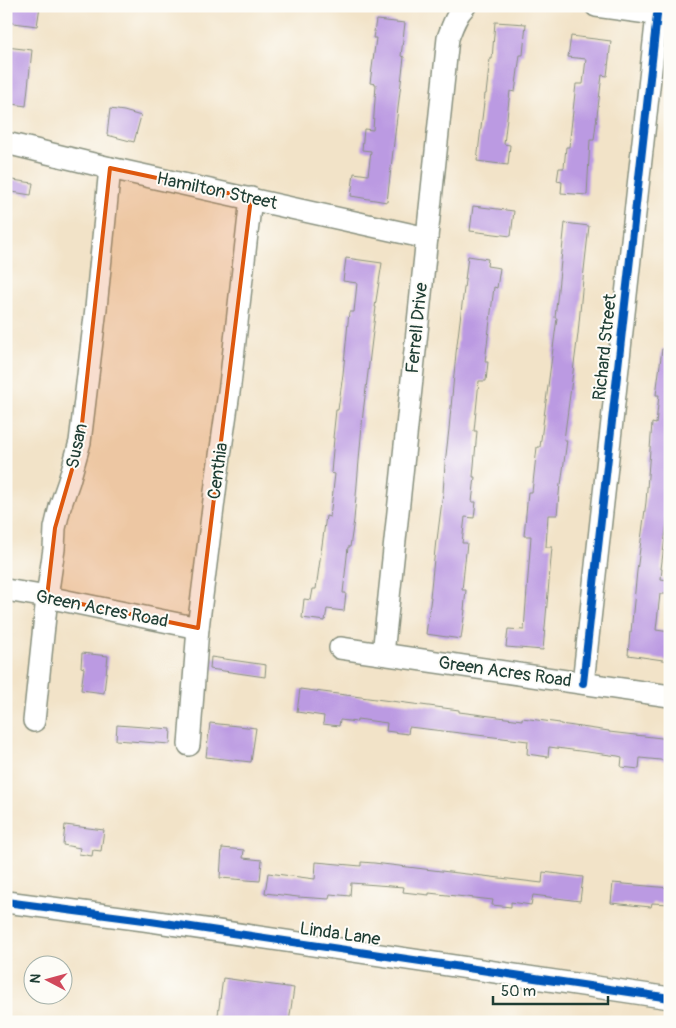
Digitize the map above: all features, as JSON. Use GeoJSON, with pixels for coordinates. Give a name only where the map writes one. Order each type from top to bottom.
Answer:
{"type":"FeatureCollection","features":[{"type":"Feature","properties":{"kind":"street","name":"Ferrell Drive"},"geometry":{"type":"LineString","coordinates":[[383,654],[448,38],[453,24],[464,6]]}},
{"type":"Feature","properties":{"kind":"street"},"geometry":{"type":"LineString","coordinates":[[596,6],[663,15]]}},
{"type":"Feature","properties":{"kind":"street","name":"Richard Street"},"geometry":{"type":"LineString","coordinates":[[583,683],[663,15]]}},
{"type":"Feature","properties":{"kind":"street","name":"Hamilton Street"},"geometry":{"type":"LineString","coordinates":[[6,143],[427,238]]}},
{"type":"Feature","properties":{"kind":"street","name":"Susan"},"geometry":{"type":"LineString","coordinates":[[34,721],[55,528],[80,442],[110,168]]}},
{"type":"Feature","properties":{"kind":"street","name":"Centhia"},"geometry":{"type":"LineString","coordinates":[[188,745],[198,628],[230,385],[251,198]]}},
{"type":"Feature","properties":{"kind":"street","name":"Green Acres Road"},"geometry":{"type":"LineString","coordinates":[[6,590],[198,628]]}},
{"type":"Feature","properties":{"kind":"street","name":"Green Acres Road"},"geometry":{"type":"LineString","coordinates":[[340,648],[670,696]]}},
{"type":"Feature","properties":{"kind":"street","name":"Linda Lane"},"geometry":{"type":"LineString","coordinates":[[6,902],[144,920],[670,998]]}},
{"type":"Feature","properties":{"kind":"highlighted area"},"geometry":{"type":"Polygon","coordinates":[[[110,168],[251,198],[198,628],[47,597],[55,528],[80,442],[110,168]]]}},
{"type":"Feature","properties":{"kind":"building"},"geometry":{"type":"Polygon","coordinates":[[[6,6],[40,6],[37,26],[6,22],[6,6]]]}},
{"type":"Feature","properties":{"kind":"building"},"geometry":{"type":"Polygon","coordinates":[[[376,20],[405,23],[401,56],[404,57],[387,202],[351,196],[354,173],[368,175],[371,151],[362,150],[364,129],[373,130],[376,84],[370,83],[376,38],[373,38],[376,20]]]}},
{"type":"Feature","properties":{"kind":"building"},"geometry":{"type":"Polygon","coordinates":[[[495,22],[526,24],[523,55],[520,55],[515,92],[510,91],[504,144],[510,145],[508,165],[477,161],[490,59],[492,59],[495,22]]]}},
{"type":"Feature","properties":{"kind":"building"},"geometry":{"type":"Polygon","coordinates":[[[571,36],[611,41],[607,76],[602,75],[594,140],[590,140],[587,195],[561,193],[562,182],[557,181],[559,168],[564,168],[566,147],[569,147],[576,84],[583,84],[586,59],[568,57],[571,36]]]}},
{"type":"Feature","properties":{"kind":"building"},"geometry":{"type":"Polygon","coordinates":[[[6,47],[32,50],[26,106],[6,103],[6,47]]]}},
{"type":"Feature","properties":{"kind":"building"},"geometry":{"type":"Polygon","coordinates":[[[110,109],[141,116],[134,142],[107,135],[110,109]]]}},
{"type":"Feature","properties":{"kind":"building"},"geometry":{"type":"Polygon","coordinates":[[[6,179],[33,183],[31,195],[6,191],[6,179]]]}},
{"type":"Feature","properties":{"kind":"building"},"geometry":{"type":"Polygon","coordinates":[[[473,206],[514,211],[511,236],[470,231],[473,206]]]}},
{"type":"Feature","properties":{"kind":"building"},"geometry":{"type":"Polygon","coordinates":[[[565,223],[589,226],[578,334],[564,440],[567,440],[557,515],[548,515],[546,547],[552,547],[543,650],[506,647],[508,629],[524,630],[531,536],[524,536],[528,492],[532,492],[537,447],[540,447],[557,318],[555,318],[565,223]]]}},
{"type":"Feature","properties":{"kind":"building"},"geometry":{"type":"Polygon","coordinates":[[[468,256],[488,259],[487,266],[500,268],[497,288],[494,287],[485,362],[488,362],[486,381],[479,381],[474,431],[477,431],[472,502],[476,502],[474,518],[465,517],[462,543],[467,543],[462,590],[466,590],[465,610],[461,639],[426,634],[468,256]]]}},
{"type":"Feature","properties":{"kind":"building"},"geometry":{"type":"Polygon","coordinates":[[[346,258],[382,263],[363,413],[354,520],[350,547],[348,547],[343,593],[346,593],[344,611],[327,609],[325,621],[302,618],[304,599],[311,600],[313,589],[316,589],[326,516],[330,517],[335,474],[331,473],[336,410],[338,410],[343,374],[349,312],[354,312],[357,283],[343,281],[346,258]]]}},
{"type":"Feature","properties":{"kind":"building"},"geometry":{"type":"Polygon","coordinates":[[[662,349],[670,350],[670,498],[661,569],[661,579],[668,580],[666,594],[660,594],[656,630],[670,632],[670,661],[628,655],[646,502],[652,423],[656,424],[659,395],[656,395],[662,349]]]}},
{"type":"Feature","properties":{"kind":"building"},"geometry":{"type":"Polygon","coordinates":[[[82,653],[108,656],[104,693],[81,690],[84,668],[81,667],[82,653]]]}},
{"type":"Feature","properties":{"kind":"building"},"geometry":{"type":"Polygon","coordinates":[[[211,657],[266,665],[265,677],[210,669],[211,657]]]}},
{"type":"Feature","properties":{"kind":"building"},"geometry":{"type":"Polygon","coordinates":[[[300,689],[670,739],[670,761],[640,758],[639,769],[621,767],[622,757],[618,756],[549,747],[548,757],[527,754],[528,741],[409,727],[408,734],[386,731],[387,723],[357,719],[357,722],[340,720],[339,726],[323,724],[324,716],[297,712],[300,689]]]}},
{"type":"Feature","properties":{"kind":"building"},"geometry":{"type":"Polygon","coordinates":[[[210,723],[256,728],[251,762],[206,757],[210,723]]]}},
{"type":"Feature","properties":{"kind":"building"},"geometry":{"type":"Polygon","coordinates":[[[117,725],[171,729],[170,744],[116,740],[117,725]]]}},
{"type":"Feature","properties":{"kind":"building"},"geometry":{"type":"Polygon","coordinates":[[[65,825],[104,830],[101,851],[93,850],[92,856],[79,854],[80,848],[63,845],[65,825]]]}},
{"type":"Feature","properties":{"kind":"building"},"geometry":{"type":"Polygon","coordinates":[[[222,848],[244,850],[243,858],[262,860],[260,881],[220,878],[222,848]]]}},
{"type":"Feature","properties":{"kind":"building"},"geometry":{"type":"Polygon","coordinates":[[[316,862],[361,866],[361,862],[374,863],[542,883],[543,872],[583,877],[580,901],[533,895],[531,905],[511,902],[511,907],[492,905],[493,900],[403,892],[404,887],[351,883],[350,896],[330,894],[329,899],[265,893],[268,873],[315,879],[316,862]]]}},
{"type":"Feature","properties":{"kind":"building"},"geometry":{"type":"Polygon","coordinates":[[[613,883],[670,888],[670,904],[652,903],[651,907],[611,903],[613,883]]]}},
{"type":"Feature","properties":{"kind":"building"},"geometry":{"type":"Polygon","coordinates":[[[223,978],[294,988],[289,1022],[217,1022],[223,978]]]}},
{"type":"Feature","properties":{"kind":"cycle path"},"geometry":{"type":"LineString","coordinates":[[583,683],[657,15]]}},
{"type":"Feature","properties":{"kind":"cycle path"},"geometry":{"type":"LineString","coordinates":[[6,902],[144,920],[670,998]]}}]}
